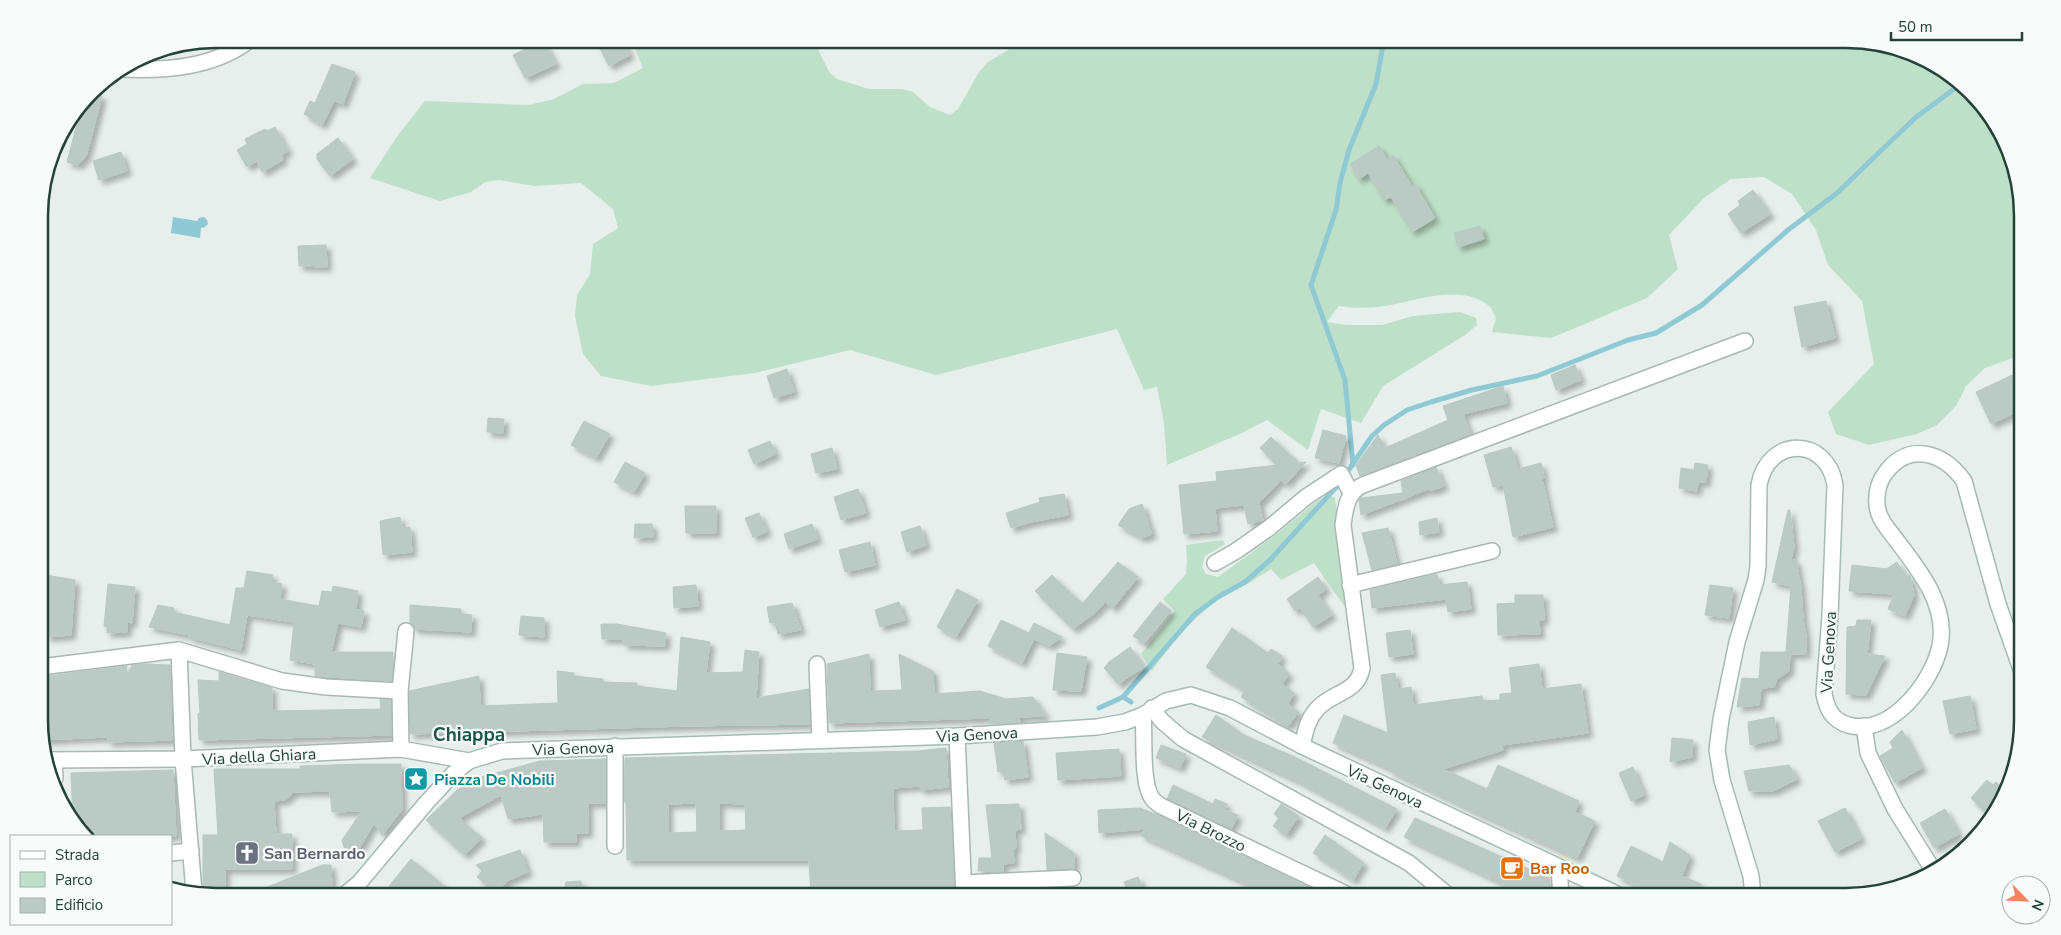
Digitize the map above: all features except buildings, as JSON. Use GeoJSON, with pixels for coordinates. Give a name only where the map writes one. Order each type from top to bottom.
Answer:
{"type":"FeatureCollection","features":[{"type":"Feature","properties":{"kind":"street"},"geometry":{"type":"LineString","coordinates":[[133,69],[170,70],[211,60],[236,48]]}},
{"type":"Feature","properties":{"kind":"street"},"geometry":{"type":"LineString","coordinates":[[1214,562],[1236,551],[1269,528],[1306,498],[1346,484],[1363,485],[1745,341]]}},
{"type":"Feature","properties":{"kind":"street","name":"Via Genova"},"geometry":{"type":"LineString","coordinates":[[1753,887],[1722,780],[1717,750],[1736,642],[1756,580],[1760,479],[1766,463],[1777,453],[1798,448],[1818,454],[1827,462],[1832,472],[1834,485],[1830,606],[1824,694],[1826,706],[1832,715],[1843,723],[1854,726],[1874,725],[1892,717],[1908,703],[1931,669],[1940,647],[1941,633],[1937,604],[1932,592],[1917,567],[1885,525],[1877,504],[1878,486],[1883,476],[1891,466],[1908,454],[1926,454],[1943,460],[1956,470],[1964,481],[1998,604],[2014,649]]}},
{"type":"Feature","properties":{"kind":"street"},"geometry":{"type":"LineString","coordinates":[[1302,746],[1307,726],[1316,710],[1355,684],[1361,675],[1362,668],[1350,585],[1344,525],[1346,484]]}},
{"type":"Feature","properties":{"kind":"street"},"geometry":{"type":"LineString","coordinates":[[1350,585],[1492,551]]}},
{"type":"Feature","properties":{"kind":"street"},"geometry":{"type":"LineString","coordinates":[[401,749],[400,691],[406,631]]}},
{"type":"Feature","properties":{"kind":"street"},"geometry":{"type":"LineString","coordinates":[[48,666],[179,650],[282,680],[326,687],[400,691]]}},
{"type":"Feature","properties":{"kind":"street"},"geometry":{"type":"LineString","coordinates":[[179,650],[183,759],[194,885]]}},
{"type":"Feature","properties":{"kind":"street"},"geometry":{"type":"LineString","coordinates":[[817,664],[820,740]]}},
{"type":"Feature","properties":{"kind":"street","name":"Via Genova"},"geometry":{"type":"LineString","coordinates":[[353,888],[440,786],[469,761],[502,751],[957,736],[1097,727],[1126,722],[1177,698],[1191,695],[1230,708],[1302,746],[1599,887]]}},
{"type":"Feature","properties":{"kind":"street"},"geometry":{"type":"LineString","coordinates":[[1148,711],[1183,739],[1410,863],[1439,887]]}},
{"type":"Feature","properties":{"kind":"street","name":"Via Brozzo"},"geometry":{"type":"LineString","coordinates":[[1148,711],[1145,734],[1145,780],[1152,799],[1161,806],[1332,887]]}},
{"type":"Feature","properties":{"kind":"street"},"geometry":{"type":"LineString","coordinates":[[1864,726],[1868,753],[1894,809],[1930,865]]}},
{"type":"Feature","properties":{"kind":"street"},"geometry":{"type":"LineString","coordinates":[[957,736],[964,888]]}},
{"type":"Feature","properties":{"kind":"street"},"geometry":{"type":"LineString","coordinates":[[615,746],[615,846]]}},
{"type":"Feature","properties":{"kind":"street","name":"Via della Ghiara"},"geometry":{"type":"LineString","coordinates":[[52,760],[183,759],[401,749],[469,761]]}},
{"type":"Feature","properties":{"kind":"street"},"geometry":{"type":"LineString","coordinates":[[172,854],[191,851]]}},
{"type":"Feature","properties":{"kind":"street"},"geometry":{"type":"LineString","coordinates":[[1559,868],[1560,887]]}},
{"type":"Feature","properties":{"kind":"street"},"geometry":{"type":"LineString","coordinates":[[986,888],[1073,878]]}},
{"type":"Feature","properties":{"kind":"green space"},"geometry":{"type":"Polygon","coordinates":[[[635,48],[817,48],[829,72],[837,79],[869,89],[902,89],[913,92],[930,107],[950,115],[958,109],[979,72],[988,62],[1010,48],[1856,48],[1878,51],[1910,60],[1948,82],[1979,113],[2001,151],[2008,172],[2014,216],[2014,358],[1985,368],[1966,386],[1956,406],[1937,425],[1917,434],[1869,445],[1836,434],[1828,412],[1874,364],[1862,301],[1828,265],[1816,230],[1792,194],[1764,177],[1731,179],[1704,198],[1669,235],[1678,269],[1647,298],[1551,338],[1492,332],[1496,318],[1491,308],[1476,298],[1463,295],[1434,296],[1378,307],[1358,308],[1339,306],[1327,322],[1347,325],[1382,325],[1413,316],[1460,312],[1476,318],[1477,325],[1465,335],[1383,386],[1361,423],[1321,409],[1308,450],[1267,420],[1242,433],[1167,465],[1164,423],[1157,387],[1144,390],[1117,329],[936,375],[850,350],[755,373],[651,386],[601,376],[583,354],[575,316],[577,295],[590,274],[593,244],[618,228],[613,209],[581,183],[534,186],[499,180],[485,182],[471,192],[440,201],[370,178],[398,135],[425,101],[529,105],[554,99],[583,84],[614,83],[643,68],[635,48]]]}},
{"type":"Feature","properties":{"kind":"green space"},"geometry":{"type":"Polygon","coordinates":[[[1328,494],[1335,498],[1347,610],[1314,563],[1281,580],[1271,569],[1251,582],[1217,599],[1179,634],[1152,671],[1141,654],[1175,611],[1163,599],[1186,574],[1186,545],[1223,540],[1225,544],[1205,556],[1202,567],[1206,574],[1218,577],[1328,494]]]}},
{"type":"Feature","properties":{"kind":"water"},"geometry":{"type":"Polygon","coordinates":[[[173,217],[197,221],[199,218],[204,217],[208,224],[201,228],[200,238],[171,233],[173,217]]]}},
{"type":"Feature","properties":{"kind":"waterway"},"geometry":{"type":"LineString","coordinates":[[1353,465],[1345,380],[1311,285],[1336,210],[1340,183],[1349,150],[1376,84],[1382,48]]}},
{"type":"Feature","properties":{"kind":"waterway"},"geometry":{"type":"LineString","coordinates":[[1099,708],[1123,697],[1195,614],[1218,597],[1245,582],[1270,560],[1339,484],[1372,436],[1384,425],[1407,410],[1472,390],[1537,376],[1628,340],[1656,333],[1702,305],[1788,230],[1837,193],[1915,118],[1955,88]]}},
{"type":"Feature","properties":{"kind":"waterway"},"geometry":{"type":"LineString","coordinates":[[1123,697],[1131,702]]}},
{"type":"Feature","properties":{"kind":"place","name":"Piazza De Nobili"},"geometry":{"type":"Point","coordinates":[416,779]}},
{"type":"Feature","properties":{"kind":"place","name":"San Bernardo"},"geometry":{"type":"Point","coordinates":[247,853]}},
{"type":"Feature","properties":{"kind":"place","name":"Bar Roo"},"geometry":{"type":"Point","coordinates":[1512,868]}},
{"type":"Feature","properties":{"kind":"district","name":"Chiappa"},"geometry":{"type":"Point","coordinates":[469,734]}}]}
